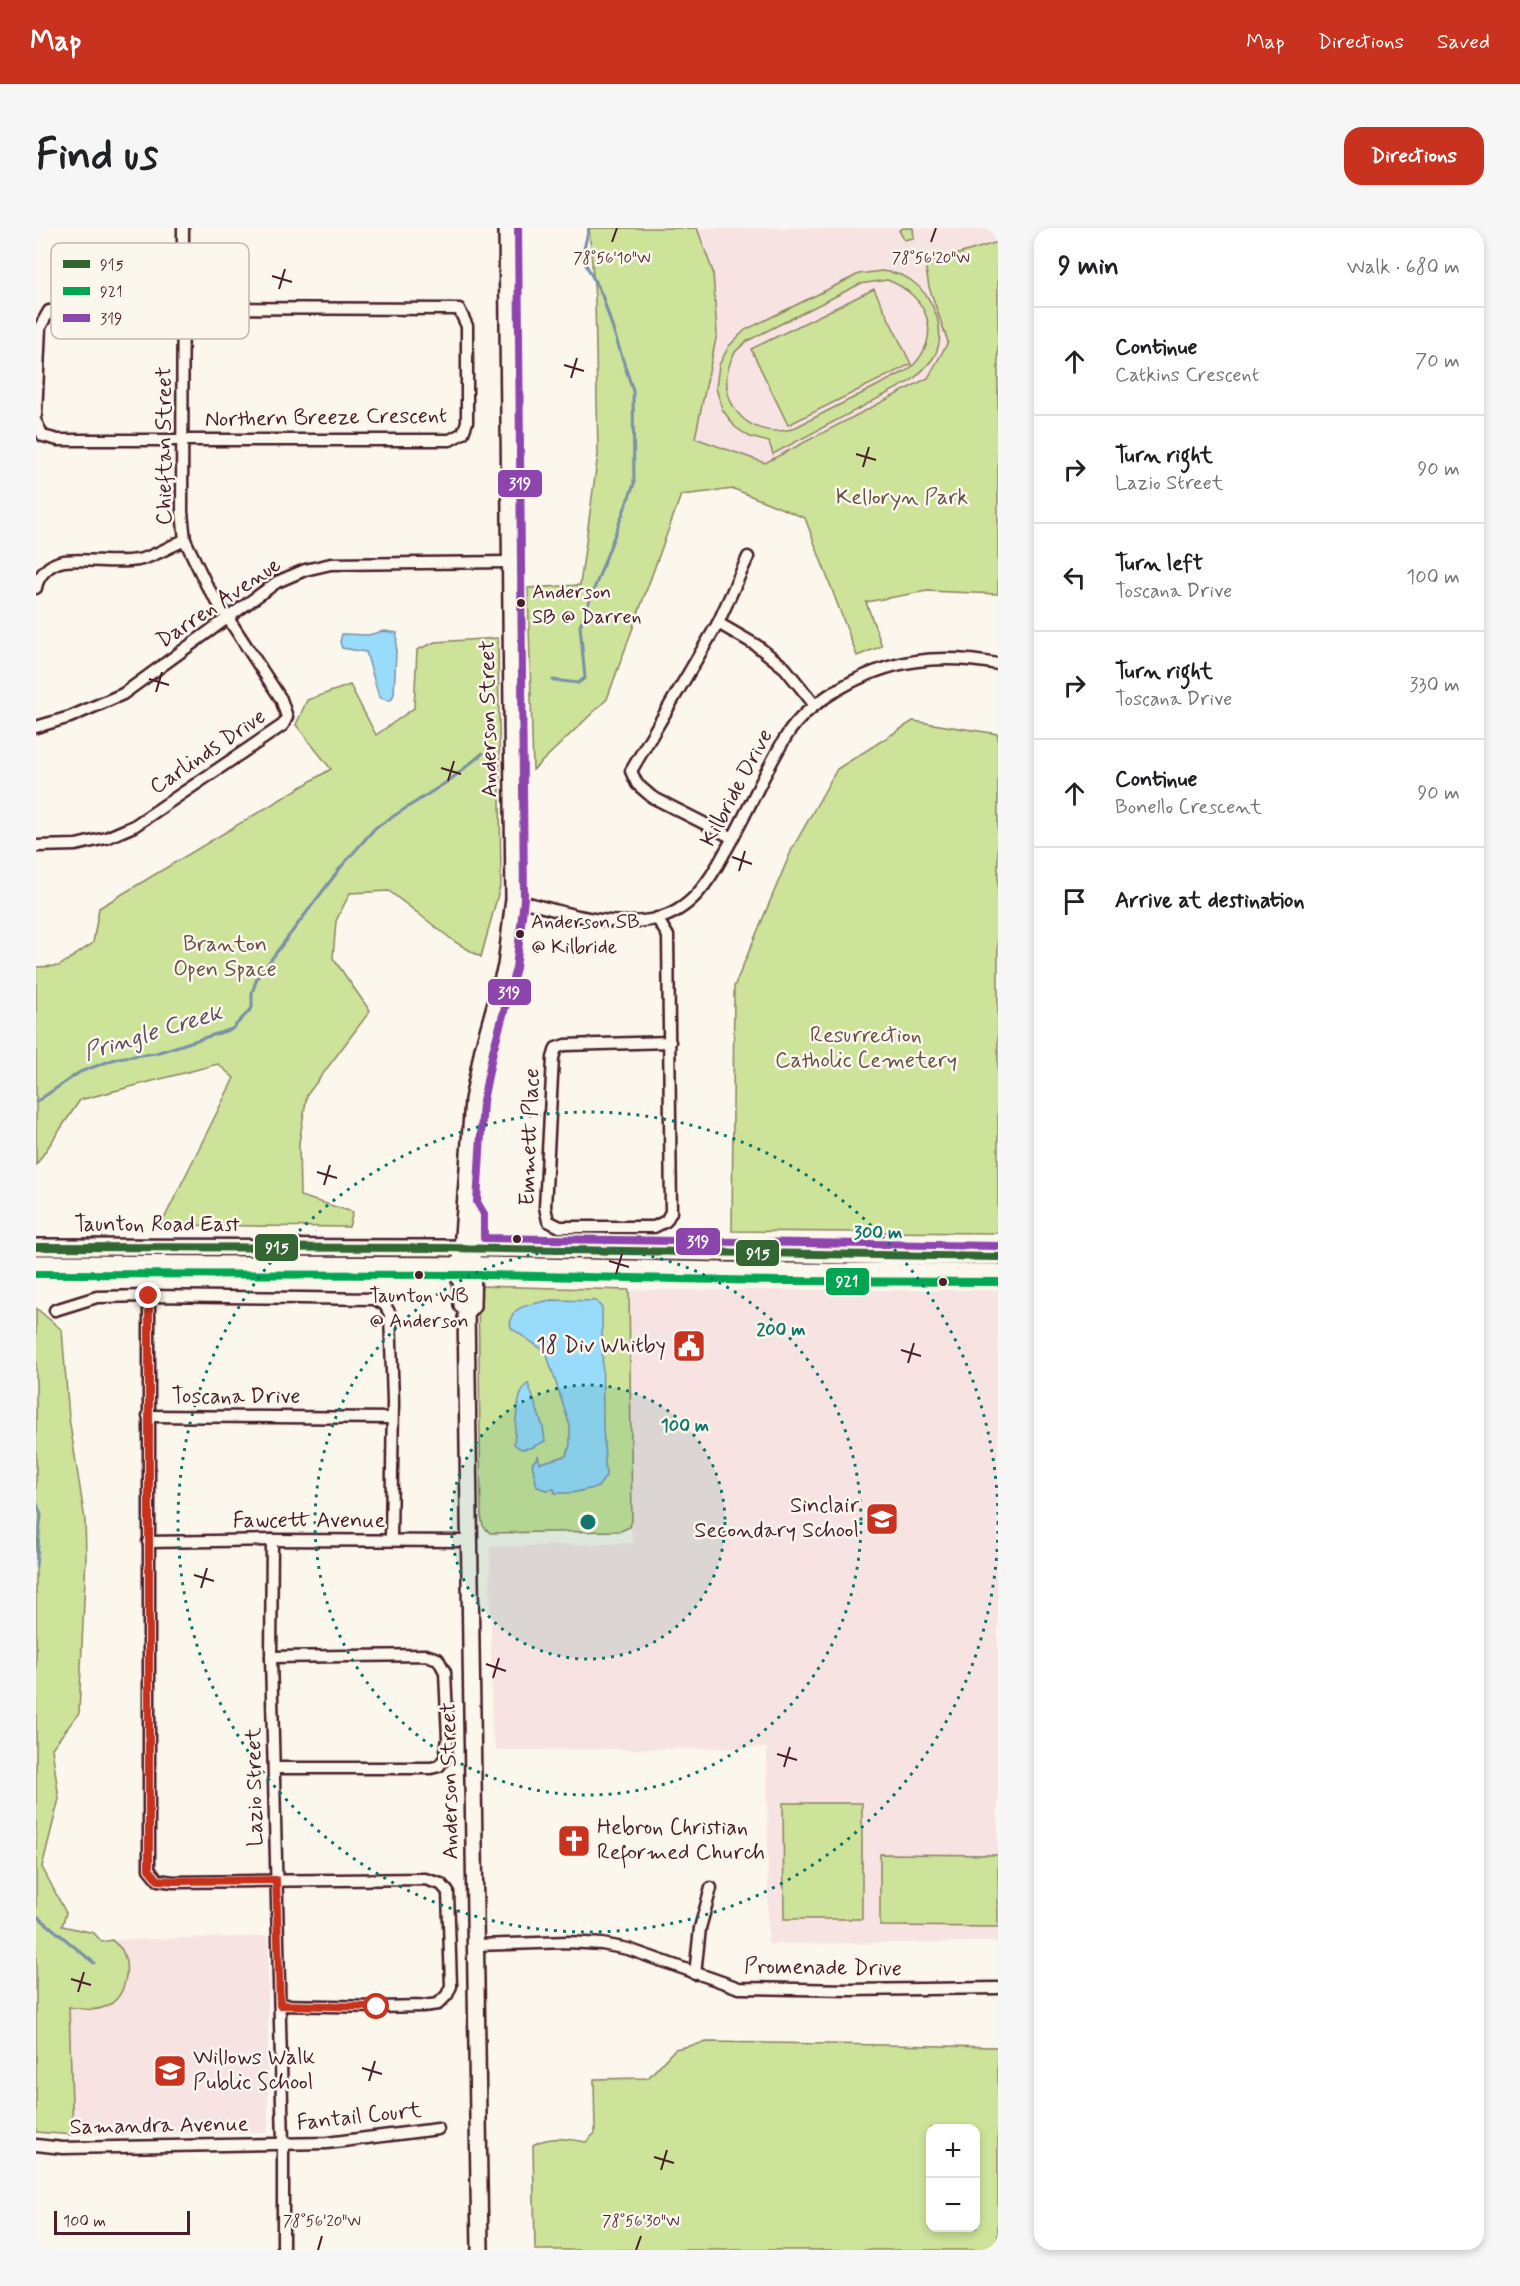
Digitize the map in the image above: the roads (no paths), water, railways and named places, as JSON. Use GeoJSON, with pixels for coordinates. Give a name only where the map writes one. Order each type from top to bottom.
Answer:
{"type":"FeatureCollection","features":[{"type":"Feature","properties":{"kind":"street","name":"Chieftan Street"},"geometry":{"type":"LineString","coordinates":[[183,228],[183,243]]}},
{"type":"Feature","properties":{"kind":"street","name":"Anderson Street"},"geometry":{"type":"LineString","coordinates":[[480,2250],[466,1310],[472,1306],[467,1249],[474,1216],[466,1206],[466,1167],[473,1100],[483,1049],[506,966],[514,899],[507,228]]}},
{"type":"Feature","properties":{"kind":"street","name":"Northern Breeze Crescent"},"geometry":{"type":"LineString","coordinates":[[183,439],[450,440],[463,433],[468,422],[467,326],[459,309],[249,308]]}},
{"type":"Feature","properties":{"kind":"street"},"geometry":{"type":"LineString","coordinates":[[36,415],[40,327],[51,311]]}},
{"type":"Feature","properties":{"kind":"street","name":"Chieftan Street"},"geometry":{"type":"LineString","coordinates":[[184,339],[182,512],[185,540],[207,586],[227,616]]}},
{"type":"Feature","properties":{"kind":"street"},"geometry":{"type":"LineString","coordinates":[[36,422],[43,436],[58,440],[183,439]]}},
{"type":"Feature","properties":{"kind":"street"},"geometry":{"type":"LineString","coordinates":[[36,588],[37,580],[46,569],[62,561],[115,563],[141,560],[185,540]]}},
{"type":"Feature","properties":{"kind":"street"},"geometry":{"type":"LineString","coordinates":[[733,838],[652,797],[637,784],[631,771],[718,623],[748,557]]}},
{"type":"Feature","properties":{"kind":"street","name":"Darren Avenue"},"geometry":{"type":"LineString","coordinates":[[36,727],[70,717],[123,694],[276,582],[305,570],[332,564],[510,562]]}},
{"type":"Feature","properties":{"kind":"street","name":"Carlinds Drive"},"geometry":{"type":"LineString","coordinates":[[36,846],[76,845],[106,838],[134,826],[283,725],[287,717],[281,699],[227,616]]}},
{"type":"Feature","properties":{"kind":"street"},"geometry":{"type":"LineString","coordinates":[[718,623],[756,645],[785,668],[814,704]]}},
{"type":"Feature","properties":{"kind":"street","name":"Kilbride Drive"},"geometry":{"type":"LineString","coordinates":[[514,899],[584,917],[620,922],[657,918],[688,904],[711,877],[788,734],[814,704],[862,675],[899,663],[934,659],[968,659],[998,664]]}},
{"type":"Feature","properties":{"kind":"street","name":"Emmett Place"},"geometry":{"type":"LineString","coordinates":[[657,918],[668,936],[670,1042],[671,1212],[666,1221],[654,1227],[560,1227],[548,1221],[545,1207],[551,1081],[556,1048],[670,1042]]}},
{"type":"Feature","properties":{"kind":"street","name":"Taunton Road East"},"geometry":{"type":"LineString","coordinates":[[36,1247],[467,1249],[998,1257]]}},
{"type":"Feature","properties":{"kind":"street"},"geometry":{"type":"LineString","coordinates":[[83,1247],[84,1263]]}},
{"type":"Feature","properties":{"kind":"street"},"geometry":{"type":"LineString","coordinates":[[162,1247],[162,1265]]}},
{"type":"Feature","properties":{"kind":"street","name":"Taunton Road East"},"geometry":{"type":"LineString","coordinates":[[36,1263],[467,1265],[776,1271],[998,1272]]}},
{"type":"Feature","properties":{"kind":"street"},"geometry":{"type":"LineString","coordinates":[[148,1416],[149,1296]]}},
{"type":"Feature","properties":{"kind":"street"},"geometry":{"type":"LineString","coordinates":[[55,1310],[97,1298],[149,1296],[375,1299],[385,1305],[390,1314],[391,1540]]}},
{"type":"Feature","properties":{"kind":"street","name":"Toscana Drive"},"geometry":{"type":"LineString","coordinates":[[276,1880],[158,1880],[149,1869],[148,1416],[392,1418]]}},
{"type":"Feature","properties":{"kind":"street","name":"Lazio Street"},"geometry":{"type":"LineString","coordinates":[[272,1540],[272,1658],[283,2144],[283,2250]]}},
{"type":"Feature","properties":{"kind":"street","name":"Fawcett Avenue"},"geometry":{"type":"LineString","coordinates":[[148,1542],[469,1541]]}},
{"type":"Feature","properties":{"kind":"street"},"geometry":{"type":"LineString","coordinates":[[272,1658],[426,1655],[438,1659],[445,1672],[448,1738],[445,1758],[439,1766],[431,1768],[276,1768]]}},
{"type":"Feature","properties":{"kind":"street"},"geometry":{"type":"LineString","coordinates":[[276,1880],[425,1879],[441,1884],[448,1892],[451,1986],[447,1995],[438,2004],[377,2007],[280,2005]]}},
{"type":"Feature","properties":{"kind":"street"},"geometry":{"type":"LineString","coordinates":[[694,1974],[700,1928],[711,1888]]}},
{"type":"Feature","properties":{"kind":"street","name":"Promenade Drive"},"geometry":{"type":"LineString","coordinates":[[476,1945],[568,1942],[602,1944],[628,1949],[739,1988],[850,1990],[998,1988]]}},
{"type":"Feature","properties":{"kind":"street","name":"Fantail Court"},"geometry":{"type":"LineString","coordinates":[[283,2144],[327,2143],[438,2129]]}},
{"type":"Feature","properties":{"kind":"street","name":"Samandra Avenue"},"geometry":{"type":"LineString","coordinates":[[36,2145],[63,2148],[283,2144]]}},
{"type":"Feature","properties":{"kind":"water"},"geometry":{"type":"Polygon","coordinates":[[[384,631],[397,633],[394,694],[388,701],[379,697],[366,652],[342,648],[340,642],[342,634],[368,635],[384,631]]]}},
{"type":"Feature","properties":{"kind":"water"},"geometry":{"type":"Polygon","coordinates":[[[551,1300],[596,1301],[602,1308],[603,1428],[606,1476],[598,1487],[572,1493],[555,1493],[554,1489],[546,1490],[537,1487],[532,1464],[538,1456],[540,1463],[566,1456],[570,1445],[570,1426],[546,1352],[511,1328],[513,1314],[517,1310],[551,1300]]]}},
{"type":"Feature","properties":{"kind":"water"},"geometry":{"type":"Polygon","coordinates":[[[528,1383],[543,1427],[545,1441],[531,1448],[521,1449],[514,1444],[516,1420],[518,1403],[528,1383]]]}},
{"type":"Feature","properties":{"kind":"waterway","name":"Pringle Creek"},"geometry":{"type":"LineString","coordinates":[[553,680],[578,683],[585,678],[580,626],[634,484],[633,391],[602,295],[582,257],[589,228]]}},
{"type":"Feature","properties":{"kind":"waterway","name":"Pringle Creek"},"geometry":{"type":"LineString","coordinates":[[36,1102],[80,1072],[118,1058],[156,1053],[232,1029],[252,1008],[252,993],[257,978],[341,867],[375,828],[450,780],[483,753]]}},
{"type":"Feature","properties":{"kind":"waterway","name":"Pringle Creek"},"geometry":{"type":"LineString","coordinates":[[36,1501],[41,1515],[36,1566]]}},
{"type":"Feature","properties":{"kind":"waterway"},"geometry":{"type":"LineString","coordinates":[[36,1915],[94,1963]]}},
{"type":"Feature","properties":{"kind":"place","name":"Anderson SB @ Darren"},"geometry":{"type":"Point","coordinates":[521,603]}},
{"type":"Feature","properties":{"kind":"place","name":"Anderson SB @ Kilbride"},"geometry":{"type":"Point","coordinates":[520,934]}},
{"type":"Feature","properties":{"kind":"place","name":"Taunton WB @ Anderson"},"geometry":{"type":"Point","coordinates":[419,1275]}},
{"type":"Feature","properties":{"kind":"place","name":"18 Div Whitby"},"geometry":{"type":"Point","coordinates":[689,1346]}},
{"type":"Feature","properties":{"kind":"place","name":"Sinclair Secondary School"},"geometry":{"type":"Point","coordinates":[882,1519]}},
{"type":"Feature","properties":{"kind":"place","name":"Hebron Christian Reformed Church"},"geometry":{"type":"Point","coordinates":[574,1841]}},
{"type":"Feature","properties":{"kind":"place","name":"Willows Walk Public School"},"geometry":{"type":"Point","coordinates":[170,2071]}},
{"type":"Feature","properties":{"kind":"park label","name":"Kelloryn Park"},"geometry":{"type":"Point","coordinates":[902,498]}},
{"type":"Feature","properties":{"kind":"park label","name":"Branton Open Space"},"geometry":{"type":"Point","coordinates":[225,958]}},
{"type":"Feature","properties":{"kind":"park label","name":"Resurrection Catholic Cemetery"},"geometry":{"type":"Point","coordinates":[866,1048]}}]}
